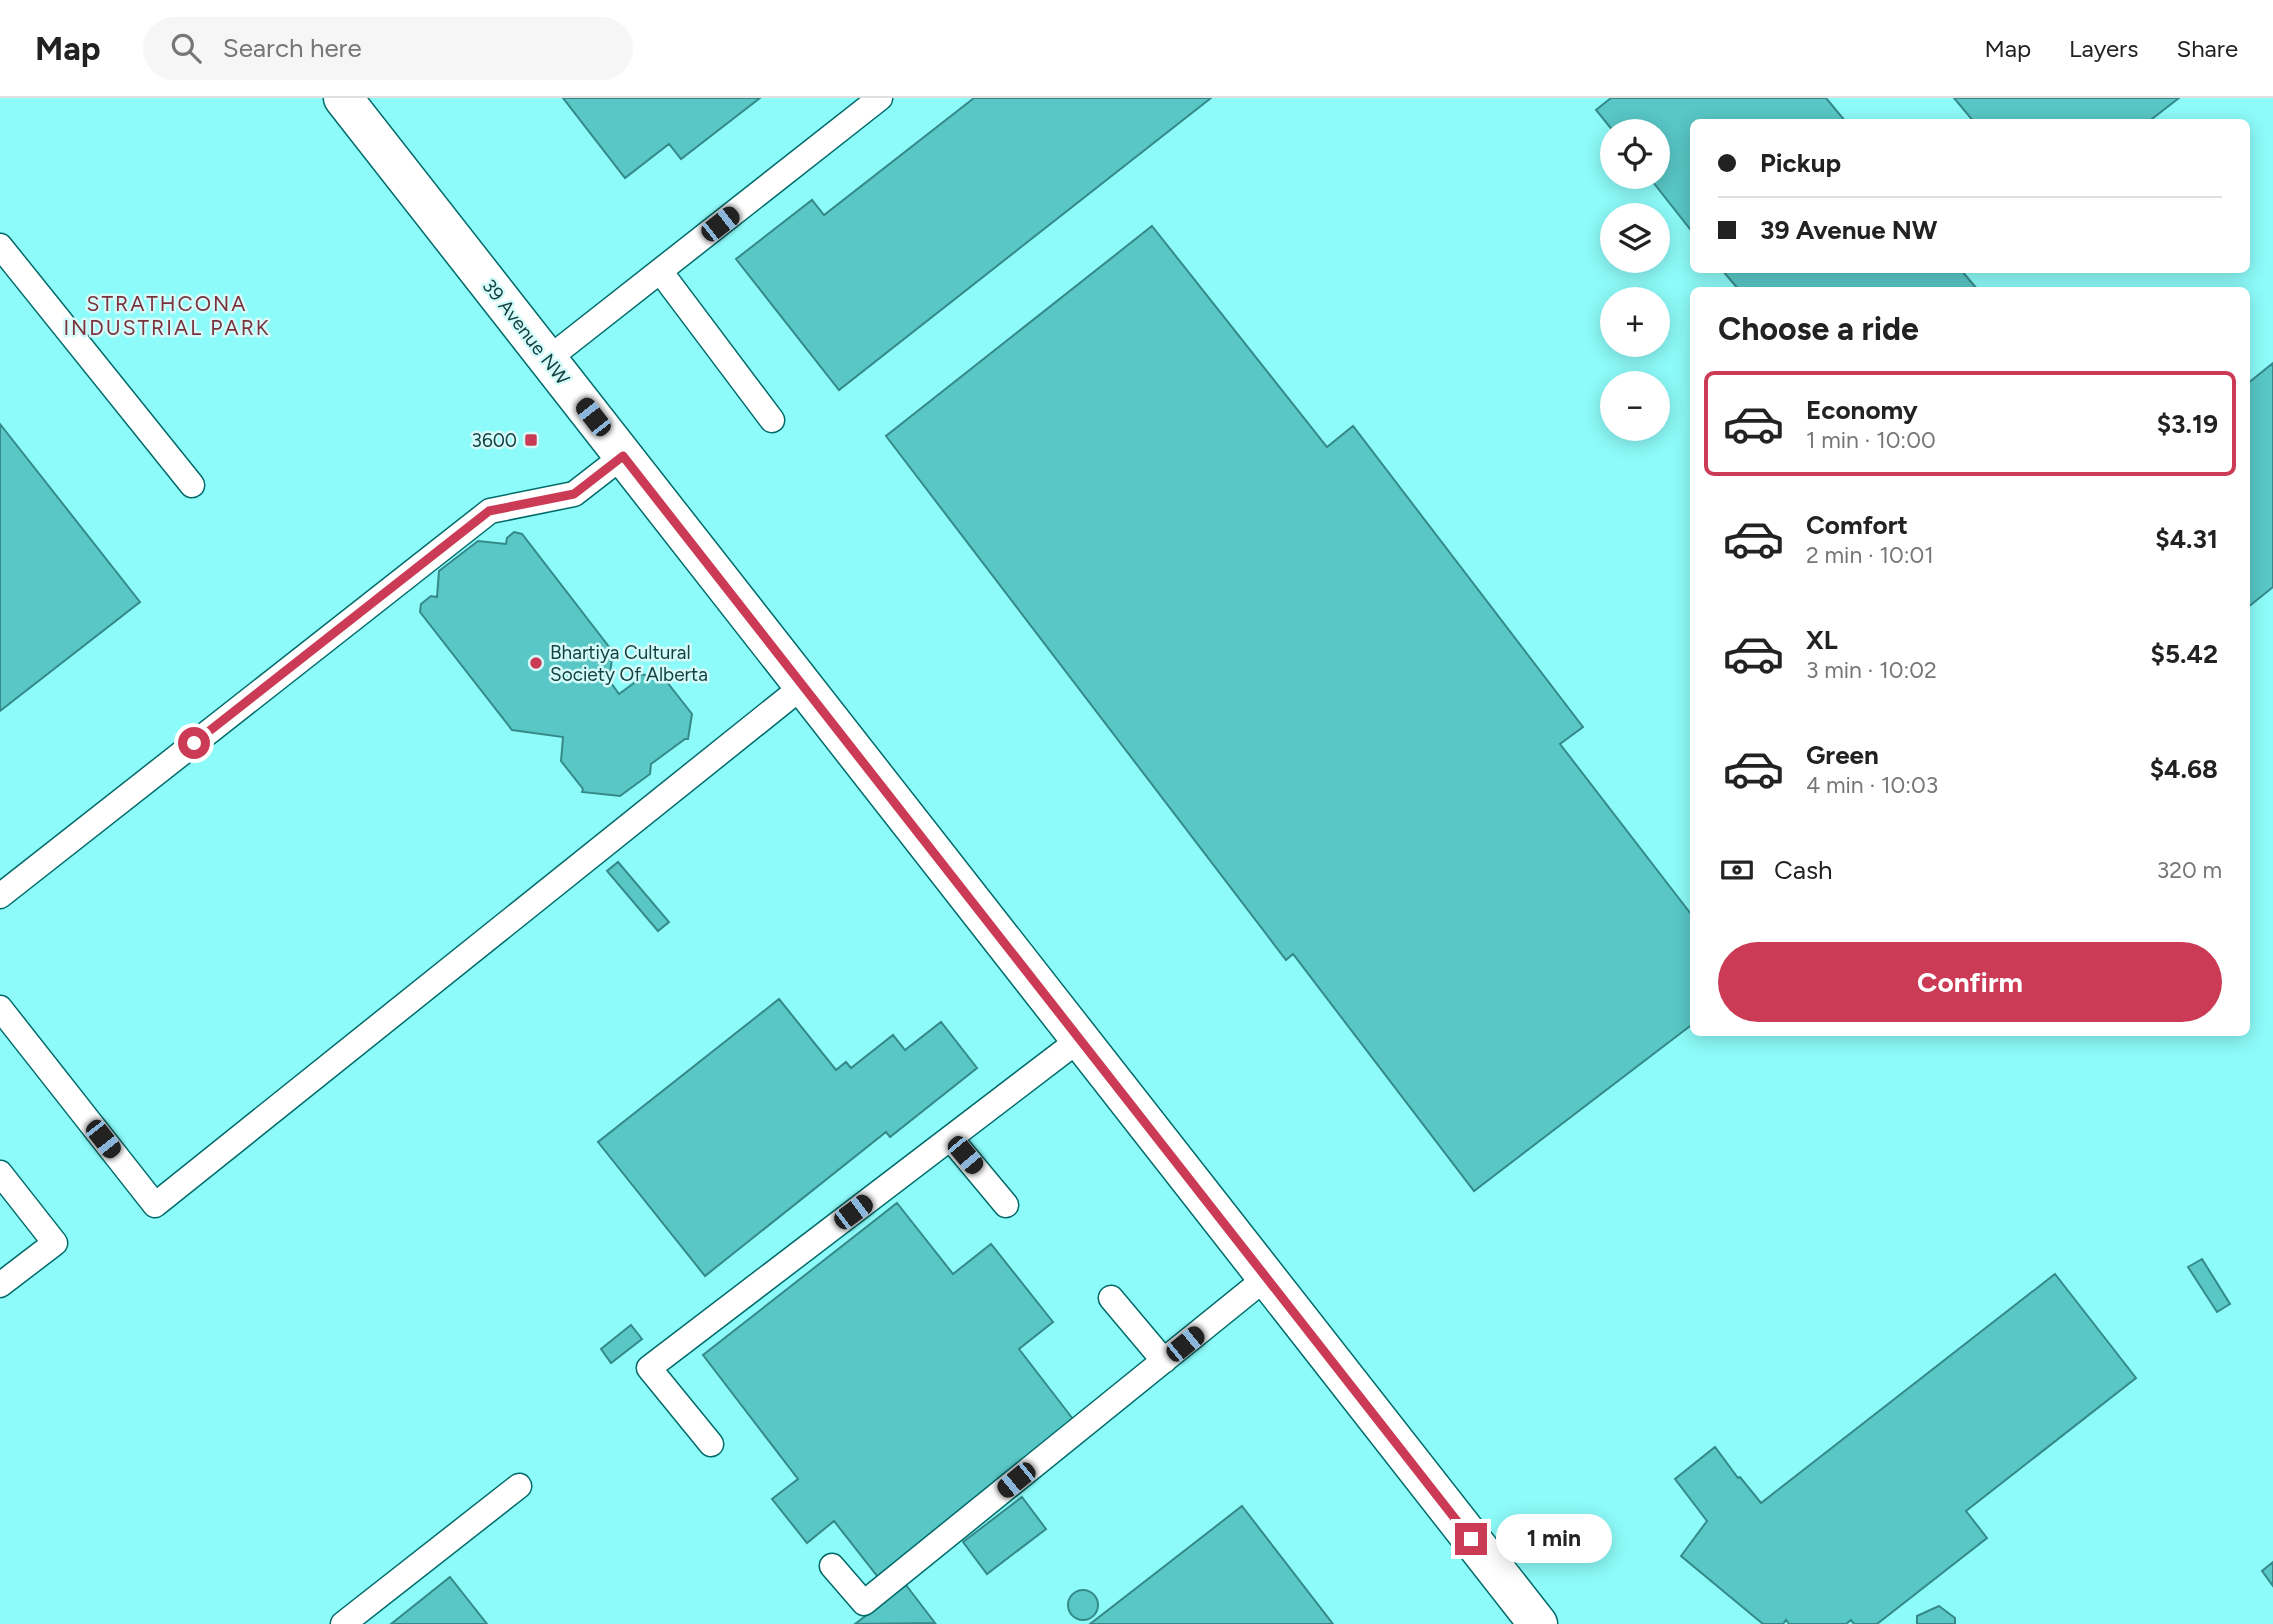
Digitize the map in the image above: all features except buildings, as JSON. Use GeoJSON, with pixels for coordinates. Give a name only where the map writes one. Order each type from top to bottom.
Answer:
{"type":"FeatureCollection","features":[{"type":"Feature","properties":{"kind":"street","name":"39 Avenue NW"},"geometry":{"type":"LineString","coordinates":[[343,98],[1538,1624]]}},
{"type":"Feature","properties":{"kind":"lane"},"geometry":{"type":"LineString","coordinates":[[548,359],[880,98]]}},
{"type":"Feature","properties":{"kind":"lane"},"geometry":{"type":"LineString","coordinates":[[0,246],[192,485]]}},
{"type":"Feature","properties":{"kind":"lane"},"geometry":{"type":"LineString","coordinates":[[660,271],[772,420]]}},
{"type":"Feature","properties":{"kind":"lane"},"geometry":{"type":"LineString","coordinates":[[0,896],[489,511],[574,494],[623,456]]}},
{"type":"Feature","properties":{"kind":"lane"},"geometry":{"type":"LineString","coordinates":[[0,1008],[155,1205],[803,686]]}},
{"type":"Feature","properties":{"kind":"lane"},"geometry":{"type":"LineString","coordinates":[[711,1444],[649,1368],[1080,1039]]}},
{"type":"Feature","properties":{"kind":"lane"},"geometry":{"type":"LineString","coordinates":[[951,1139],[1006,1205]]}},
{"type":"Feature","properties":{"kind":"lane"},"geometry":{"type":"LineString","coordinates":[[0,1173],[55,1243],[0,1285]]}},
{"type":"Feature","properties":{"kind":"lane"},"geometry":{"type":"LineString","coordinates":[[832,1566],[864,1603],[1267,1277]]}},
{"type":"Feature","properties":{"kind":"lane"},"geometry":{"type":"LineString","coordinates":[[1111,1298],[1164,1361]]}},
{"type":"Feature","properties":{"kind":"lane"},"geometry":{"type":"LineString","coordinates":[[343,1624],[519,1486]]}},
{"type":"Feature","properties":{"kind":"place","name":"3600"},"geometry":{"type":"Point","coordinates":[531,440]}},
{"type":"Feature","properties":{"kind":"place","name":"Bhartiya Cultural Society Of Alberta"},"geometry":{"type":"Point","coordinates":[536,663]}},
{"type":"Feature","properties":{"kind":"district","name":"STRATHCONA INDUSTRIAL PARK"},"geometry":{"type":"Point","coordinates":[167,315]}},
{"type":"Feature","properties":{"kind":"route"},"geometry":{"type":"LineString","coordinates":[[194,743],[489,511],[574,494],[623,456],[1471,1539]]}}]}
